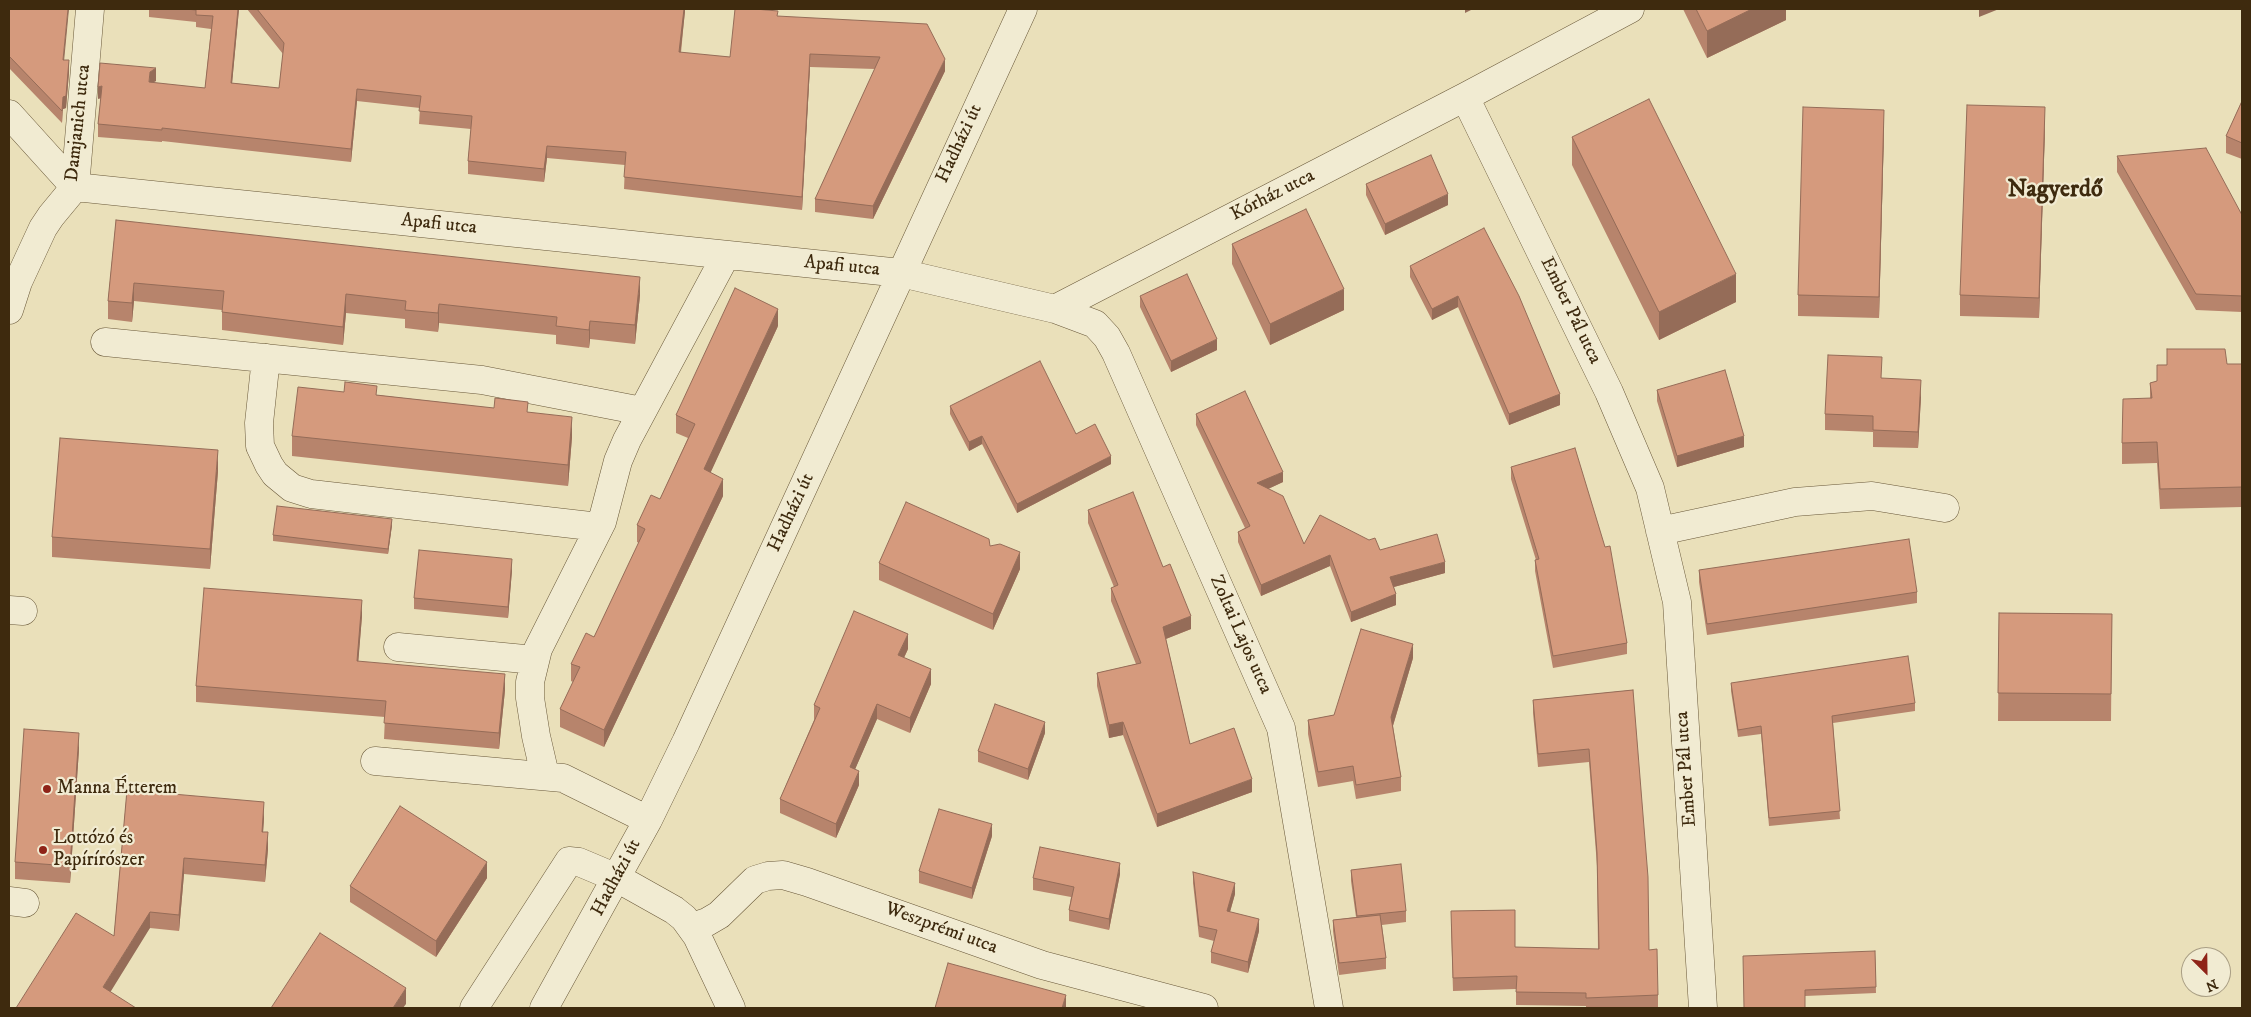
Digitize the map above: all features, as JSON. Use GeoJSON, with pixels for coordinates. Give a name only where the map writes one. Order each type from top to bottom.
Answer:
{"type":"FeatureCollection","features":[{"type":"Feature","properties":{"kind":"street","name":"Damjanich utca"},"geometry":{"type":"LineString","coordinates":[[9,310],[18,282],[43,228],[75,187],[90,9]]}},
{"type":"Feature","properties":{"kind":"street","name":"Hadházi út"},"geometry":{"type":"LineString","coordinates":[[544,1008],[648,820],[873,338],[1022,9]]}},
{"type":"Feature","properties":{"kind":"street","name":"Kórház utca"},"geometry":{"type":"LineString","coordinates":[[1055,309],[1465,97],[1630,9]]}},
{"type":"Feature","properties":{"kind":"street","name":"Ember Pál utca"},"geometry":{"type":"LineString","coordinates":[[1465,97],[1609,392],[1650,488],[1677,602],[1703,1008]]}},
{"type":"Feature","properties":{"kind":"street"},"geometry":{"type":"LineString","coordinates":[[9,114],[75,187]]}},
{"type":"Feature","properties":{"kind":"street","name":"Apafi utca"},"geometry":{"type":"LineString","coordinates":[[75,187],[901,273]]}},
{"type":"Feature","properties":{"kind":"street"},"geometry":{"type":"LineString","coordinates":[[545,775],[530,698],[530,682],[535,660],[545,632],[599,527],[618,461],[642,411],[726,255]]}},
{"type":"Feature","properties":{"kind":"street"},"geometry":{"type":"LineString","coordinates":[[901,273],[1055,309]]}},
{"type":"Feature","properties":{"kind":"street","name":"Zoltai Lajos utca"},"geometry":{"type":"LineString","coordinates":[[1055,309],[1095,324],[1107,337],[1116,353],[1281,728],[1329,1008]]}},
{"type":"Feature","properties":{"kind":"street"},"geometry":{"type":"LineString","coordinates":[[105,342],[491,381],[642,411]]}},
{"type":"Feature","properties":{"kind":"street"},"geometry":{"type":"LineString","coordinates":[[266,358],[259,424],[260,446],[268,465],[275,474],[292,488],[311,494],[599,527]]}},
{"type":"Feature","properties":{"kind":"street"},"geometry":{"type":"LineString","coordinates":[[1660,531],[1795,502],[1872,496],[1945,508]]}},
{"type":"Feature","properties":{"kind":"street"},"geometry":{"type":"LineString","coordinates":[[398,647],[535,660]]}},
{"type":"Feature","properties":{"kind":"street"},"geometry":{"type":"LineString","coordinates":[[375,760],[545,775],[570,780],[648,820]]}},
{"type":"Feature","properties":{"kind":"street"},"geometry":{"type":"LineString","coordinates":[[474,1008],[569,860],[617,878],[674,910],[692,927],[730,1008]]}},
{"type":"Feature","properties":{"kind":"street","name":"Weszprémi utca"},"geometry":{"type":"LineString","coordinates":[[692,927],[720,915],[755,880],[768,876],[783,875],[1042,965],[1204,1008]]}},
{"type":"Feature","properties":{"kind":"building"},"geometry":{"type":"Polygon","coordinates":[[[9,9],[68,9],[63,60],[69,60],[66,96],[63,97],[62,111],[9,56],[9,9]]]}},
{"type":"Feature","properties":{"kind":"building"},"geometry":{"type":"Polygon","coordinates":[[[186,9],[238,9],[231,83],[279,88],[284,43],[257,9],[684,9],[679,52],[730,57],[735,9],[755,9],[778,11],[777,16],[927,24],[945,59],[873,206],[815,199],[880,57],[810,54],[802,197],[624,177],[626,152],[547,146],[544,169],[468,161],[472,116],[419,111],[421,96],[357,89],[351,149],[162,128],[162,130],[98,124],[102,86],[98,87],[100,63],[156,68],[150,72],[149,82],[205,88],[213,16],[196,15],[196,10],[186,9]]]}},
{"type":"Feature","properties":{"kind":"building"},"geometry":{"type":"Polygon","coordinates":[[[1696,9],[1752,9],[1707,31],[1696,9]]]}},
{"type":"Feature","properties":{"kind":"building"},"geometry":{"type":"Polygon","coordinates":[[[1649,99],[1736,274],[1659,312],[1572,137],[1649,99]]]}},
{"type":"Feature","properties":{"kind":"building"},"geometry":{"type":"Polygon","coordinates":[[[2242,101],[2242,143],[2226,136],[2242,101]]]}},
{"type":"Feature","properties":{"kind":"building"},"geometry":{"type":"Polygon","coordinates":[[[1967,105],[2045,107],[2039,298],[1960,295],[1967,105]]]}},
{"type":"Feature","properties":{"kind":"building"},"geometry":{"type":"Polygon","coordinates":[[[1803,107],[1884,110],[1879,297],[1798,295],[1803,107]]]}},
{"type":"Feature","properties":{"kind":"building"},"geometry":{"type":"Polygon","coordinates":[[[2206,148],[2242,215],[2242,296],[2196,294],[2117,156],[2206,148]]]}},
{"type":"Feature","properties":{"kind":"building"},"geometry":{"type":"Polygon","coordinates":[[[1431,155],[1448,194],[1385,224],[1366,184],[1431,155]]]}},
{"type":"Feature","properties":{"kind":"building"},"geometry":{"type":"Polygon","coordinates":[[[1306,209],[1344,289],[1270,324],[1232,244],[1306,209]]]}},
{"type":"Feature","properties":{"kind":"building"},"geometry":{"type":"Polygon","coordinates":[[[116,220],[640,277],[635,325],[590,321],[589,330],[556,326],[557,317],[439,304],[438,313],[405,310],[406,301],[346,294],[343,327],[222,312],[224,291],[134,283],[132,303],[108,301],[116,220]]]}},
{"type":"Feature","properties":{"kind":"building"},"geometry":{"type":"Polygon","coordinates":[[[1484,228],[1519,296],[1560,394],[1509,414],[1458,296],[1432,309],[1410,266],[1484,228]]]}},
{"type":"Feature","properties":{"kind":"building"},"geometry":{"type":"Polygon","coordinates":[[[1187,274],[1217,339],[1171,361],[1140,296],[1187,274]]]}},
{"type":"Feature","properties":{"kind":"building"},"geometry":{"type":"Polygon","coordinates":[[[735,288],[778,309],[704,469],[723,479],[604,730],[560,709],[580,667],[571,664],[586,633],[594,637],[645,529],[637,525],[651,495],[660,499],[695,424],[676,415],[735,288]]]}},
{"type":"Feature","properties":{"kind":"building"},"geometry":{"type":"Polygon","coordinates":[[[2167,349],[2225,349],[2227,364],[2242,364],[2242,487],[2160,489],[2157,442],[2122,443],[2123,399],[2152,398],[2150,383],[2157,381],[2157,365],[2167,365],[2167,349]]]}},
{"type":"Feature","properties":{"kind":"building"},"geometry":{"type":"Polygon","coordinates":[[[1828,355],[1882,357],[1881,378],[1921,380],[1918,432],[1873,430],[1873,416],[1825,414],[1828,355]]]}},
{"type":"Feature","properties":{"kind":"building"},"geometry":{"type":"Polygon","coordinates":[[[1040,361],[1076,434],[1095,424],[1111,456],[1017,504],[982,436],[969,442],[950,406],[1040,361]]]}},
{"type":"Feature","properties":{"kind":"building"},"geometry":{"type":"Polygon","coordinates":[[[1725,370],[1744,436],[1677,456],[1657,390],[1725,370]]]}},
{"type":"Feature","properties":{"kind":"building"},"geometry":{"type":"Polygon","coordinates":[[[345,382],[377,386],[376,395],[494,408],[495,398],[528,402],[527,412],[572,417],[568,465],[292,436],[298,387],[344,392],[345,382]]]}},
{"type":"Feature","properties":{"kind":"building"},"geometry":{"type":"Polygon","coordinates":[[[1245,391],[1283,472],[1257,483],[1283,496],[1304,544],[1320,515],[1369,540],[1375,538],[1380,550],[1437,534],[1445,562],[1390,577],[1396,594],[1351,612],[1330,555],[1261,585],[1238,532],[1250,526],[1196,414],[1245,391]]]}},
{"type":"Feature","properties":{"kind":"building"},"geometry":{"type":"Polygon","coordinates":[[[60,438],[218,450],[210,549],[52,537],[60,438]]]}},
{"type":"Feature","properties":{"kind":"building"},"geometry":{"type":"Polygon","coordinates":[[[1575,448],[1605,547],[1610,546],[1627,643],[1553,656],[1535,560],[1539,559],[1511,467],[1575,448]]]}},
{"type":"Feature","properties":{"kind":"building"},"geometry":{"type":"Polygon","coordinates":[[[1133,492],[1163,567],[1170,564],[1191,616],[1163,627],[1190,744],[1234,728],[1252,779],[1157,814],[1123,722],[1109,725],[1097,673],[1141,663],[1111,588],[1118,585],[1088,510],[1133,492]]]}},
{"type":"Feature","properties":{"kind":"building"},"geometry":{"type":"Polygon","coordinates":[[[906,502],[989,539],[990,546],[1000,544],[1020,552],[993,614],[879,563],[906,502]]]}},
{"type":"Feature","properties":{"kind":"building"},"geometry":{"type":"Polygon","coordinates":[[[277,506],[392,519],[388,549],[273,535],[277,506]]]}},
{"type":"Feature","properties":{"kind":"building"},"geometry":{"type":"Polygon","coordinates":[[[1909,539],[1917,592],[1707,624],[1699,570],[1909,539]]]}},
{"type":"Feature","properties":{"kind":"building"},"geometry":{"type":"Polygon","coordinates":[[[419,550],[512,559],[508,607],[414,598],[419,550]]]}},
{"type":"Feature","properties":{"kind":"building"},"geometry":{"type":"Polygon","coordinates":[[[204,588],[362,600],[357,661],[505,674],[499,733],[384,723],[386,701],[196,686],[204,588]]]}},
{"type":"Feature","properties":{"kind":"building"},"geometry":{"type":"Polygon","coordinates":[[[854,611],[908,634],[898,655],[931,669],[910,718],[877,704],[850,767],[859,771],[836,824],[780,799],[820,708],[814,705],[854,611]]]}},
{"type":"Feature","properties":{"kind":"building"},"geometry":{"type":"Polygon","coordinates":[[[1999,613],[2112,614],[2111,694],[1998,693],[1999,613]]]}},
{"type":"Feature","properties":{"kind":"building"},"geometry":{"type":"Polygon","coordinates":[[[1361,629],[1413,644],[1391,717],[1401,777],[1356,785],[1353,766],[1318,772],[1308,720],[1334,715],[1361,629]]]}},
{"type":"Feature","properties":{"kind":"building"},"geometry":{"type":"Polygon","coordinates":[[[1908,656],[1915,703],[1832,716],[1840,811],[1769,818],[1761,726],[1738,730],[1731,683],[1908,656]]]}},
{"type":"Feature","properties":{"kind":"building"},"geometry":{"type":"Polygon","coordinates":[[[1633,690],[1648,877],[1649,950],[1657,949],[1658,995],[1586,998],[1586,993],[1516,992],[1517,976],[1453,978],[1451,911],[1515,910],[1515,947],[1599,949],[1597,853],[1589,749],[1538,754],[1533,700],[1633,690]]]}},
{"type":"Feature","properties":{"kind":"building"},"geometry":{"type":"Polygon","coordinates":[[[995,704],[1045,722],[1028,769],[978,751],[995,704]]]}},
{"type":"Feature","properties":{"kind":"building"},"geometry":{"type":"Polygon","coordinates":[[[24,729],[79,733],[70,866],[15,862],[24,729]]]}},
{"type":"Feature","properties":{"kind":"building"},"geometry":{"type":"Polygon","coordinates":[[[127,790],[264,802],[262,832],[268,832],[265,865],[184,858],[179,915],[150,912],[103,987],[136,1008],[16,1008],[76,913],[114,936],[127,790]]]}},
{"type":"Feature","properties":{"kind":"building"},"geometry":{"type":"Polygon","coordinates":[[[400,806],[487,862],[436,941],[350,886],[400,806]]]}},
{"type":"Feature","properties":{"kind":"building"},"geometry":{"type":"Polygon","coordinates":[[[939,809],[992,824],[972,888],[919,871],[939,809]]]}},
{"type":"Feature","properties":{"kind":"building"},"geometry":{"type":"Polygon","coordinates":[[[1040,847],[1120,863],[1109,919],[1069,910],[1074,887],[1033,878],[1040,847]]]}},
{"type":"Feature","properties":{"kind":"building"},"geometry":{"type":"Polygon","coordinates":[[[1401,864],[1406,911],[1357,916],[1351,870],[1401,864]]]}},
{"type":"Feature","properties":{"kind":"building"},"geometry":{"type":"Polygon","coordinates":[[[1193,872],[1235,883],[1227,911],[1259,919],[1248,962],[1211,952],[1217,930],[1199,926],[1193,872]]]}},
{"type":"Feature","properties":{"kind":"building"},"geometry":{"type":"Polygon","coordinates":[[[1380,915],[1386,958],[1339,963],[1333,920],[1380,915]]]}},
{"type":"Feature","properties":{"kind":"building"},"geometry":{"type":"Polygon","coordinates":[[[320,933],[406,988],[393,1008],[271,1008],[320,933]]]}},
{"type":"Feature","properties":{"kind":"building"},"geometry":{"type":"Polygon","coordinates":[[[1875,951],[1876,987],[1805,990],[1805,1008],[1744,1008],[1743,956],[1875,951]]]}},
{"type":"Feature","properties":{"kind":"building"},"geometry":{"type":"Polygon","coordinates":[[[948,963],[1066,995],[1062,1008],[935,1008],[948,963]]]}},
{"type":"Feature","properties":{"kind":"place","name":"Manna Étterem"},"geometry":{"type":"Point","coordinates":[47,789]}},
{"type":"Feature","properties":{"kind":"place","name":"Lottózó és Papírírószer"},"geometry":{"type":"Point","coordinates":[43,850]}},
{"type":"Feature","properties":{"kind":"district","name":"Nagyerdő"},"geometry":{"type":"Point","coordinates":[2055,191]}}]}
